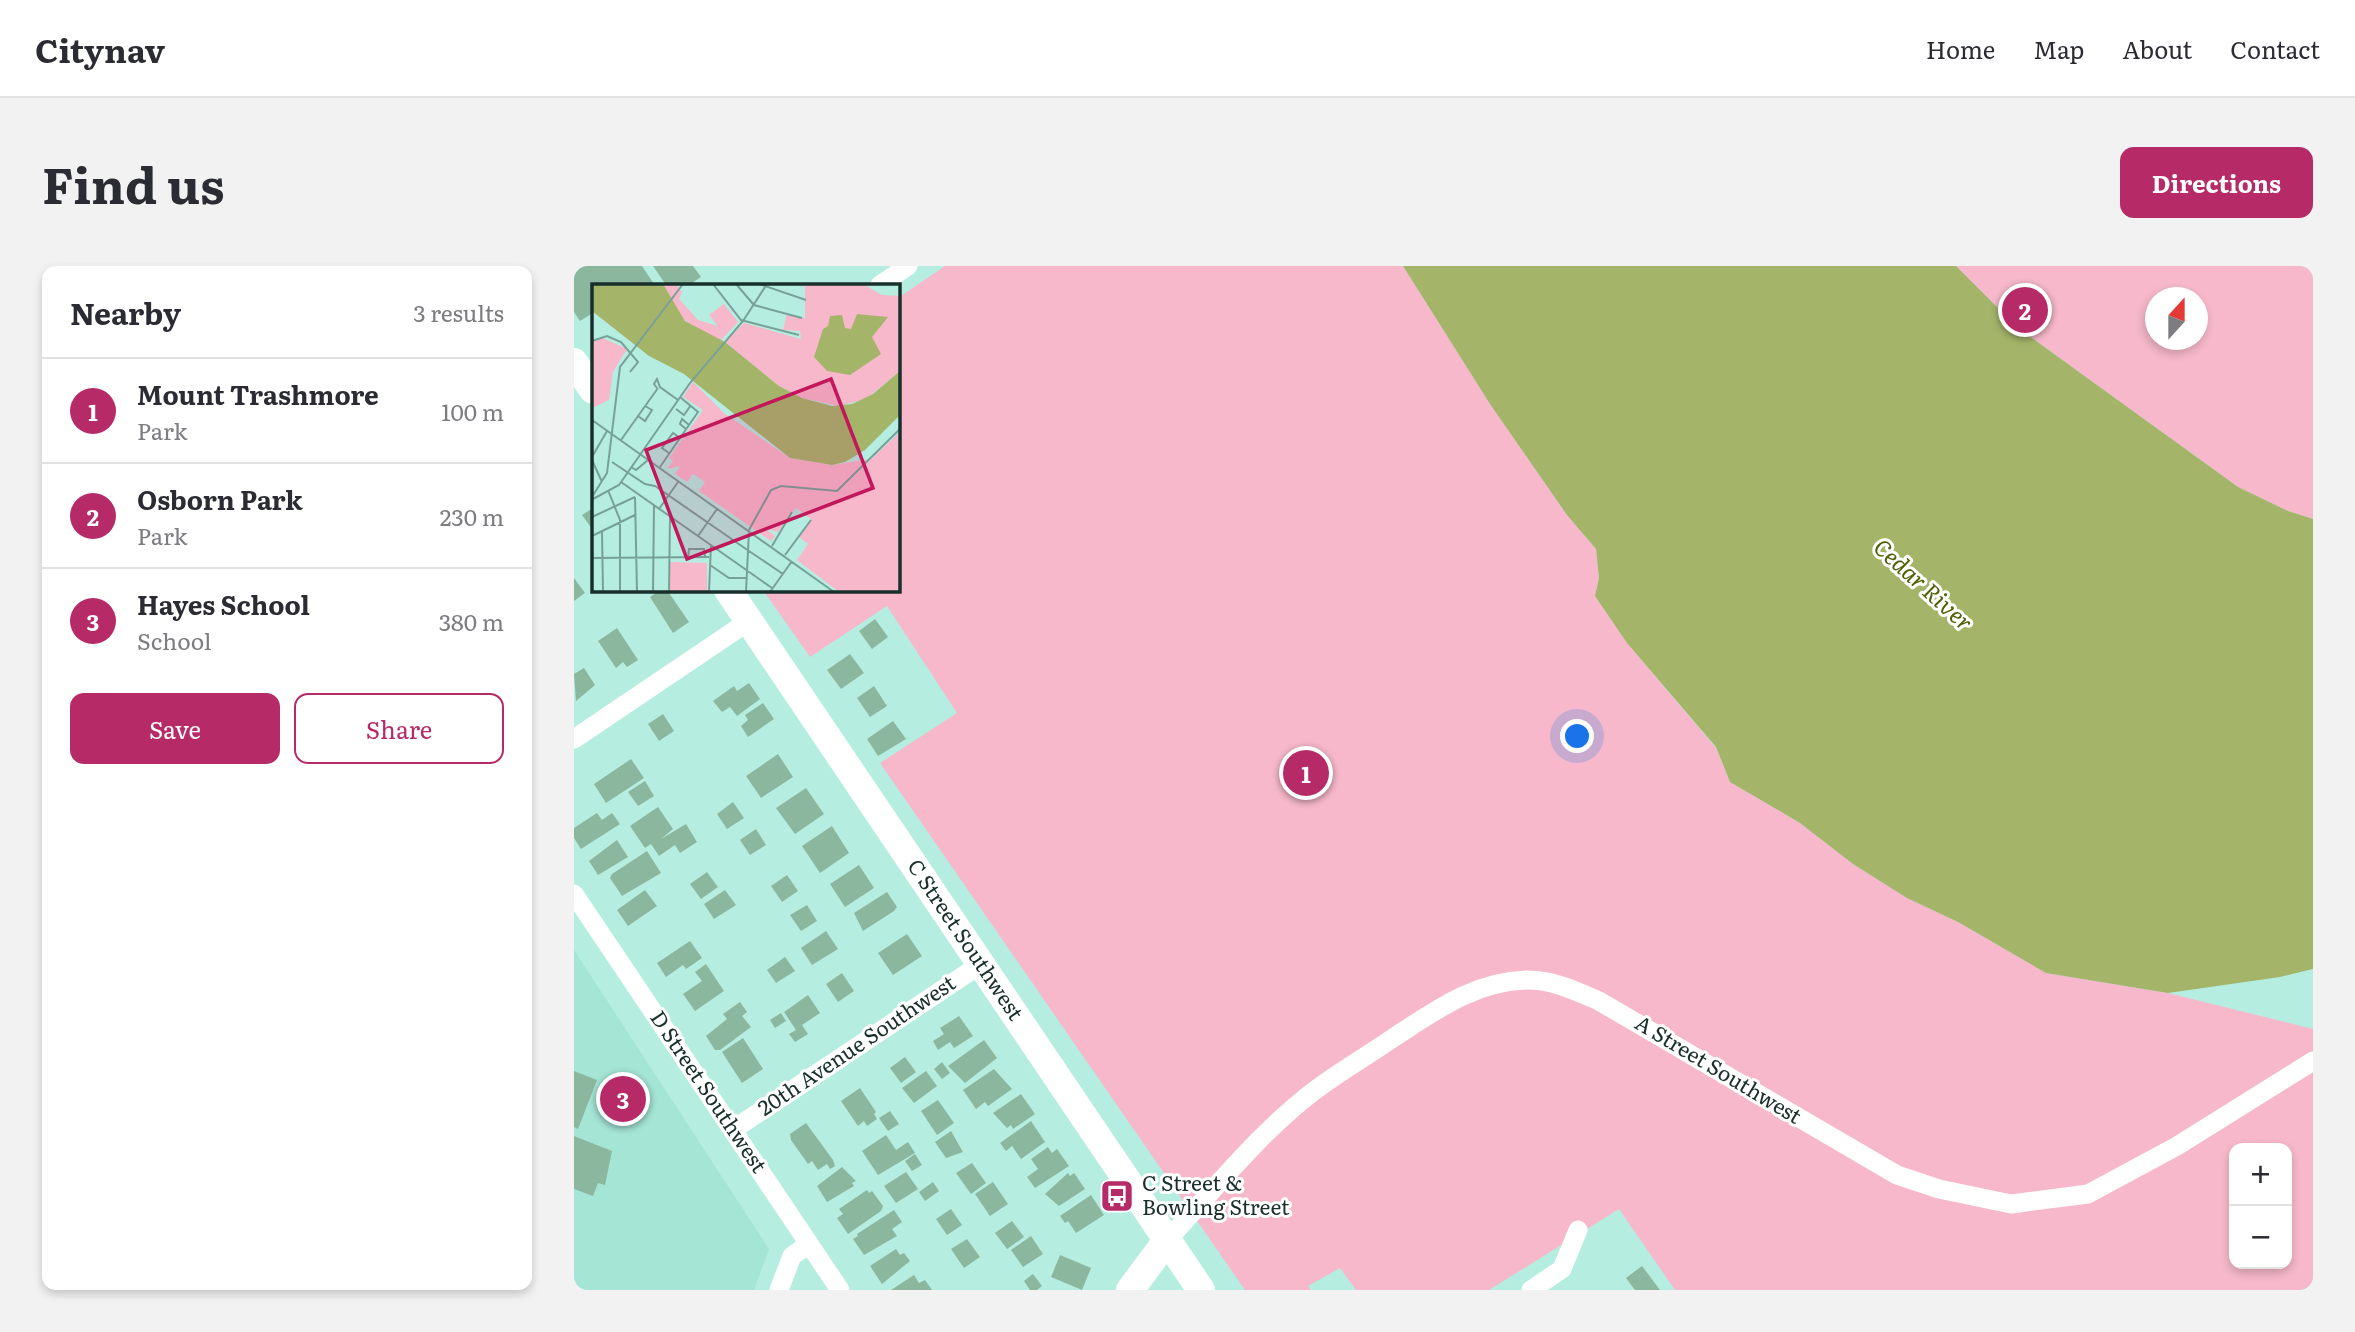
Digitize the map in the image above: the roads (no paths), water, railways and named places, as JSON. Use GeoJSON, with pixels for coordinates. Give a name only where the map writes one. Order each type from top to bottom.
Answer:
{"type":"FeatureCollection","features":[{"type":"Feature","properties":{"kind":"main road"},"geometry":{"type":"LineString","coordinates":[[574,362],[592,389]]}},
{"type":"Feature","properties":{"kind":"main road","name":"C Street Southwest"},"geometry":{"type":"LineString","coordinates":[[728,592],[1201,1290]]}},
{"type":"Feature","properties":{"kind":"main road"},"geometry":{"type":"LineString","coordinates":[[1130,1290],[1168,1240]]}},
{"type":"Feature","properties":{"kind":"street"},"geometry":{"type":"LineString","coordinates":[[881,284],[908,266]]}},
{"type":"Feature","properties":{"kind":"street"},"geometry":{"type":"LineString","coordinates":[[574,739],[749,621]]}},
{"type":"Feature","properties":{"kind":"street","name":"D Street Southwest"},"geometry":{"type":"LineString","coordinates":[[574,894],[840,1290]]}},
{"type":"Feature","properties":{"kind":"street","name":"20th Avenue Southwest"},"geometry":{"type":"LineString","coordinates":[[734,1129],[981,964]]}},
{"type":"Feature","properties":{"kind":"street","name":"A Street Southwest"},"geometry":{"type":"LineString","coordinates":[[1168,1240],[1253,1148],[1313,1092],[1443,1005],[1477,988],[1506,983],[1530,980],[1563,985],[1599,1001],[1897,1175],[1939,1189],[2011,1204],[2088,1194],[2177,1146],[2313,1061]]}},
{"type":"Feature","properties":{"kind":"street"},"geometry":{"type":"LineString","coordinates":[[1531,1290],[1562,1269],[1578,1230]]}},
{"type":"Feature","properties":{"kind":"street"},"geometry":{"type":"LineString","coordinates":[[779,1290],[792,1256],[809,1244]]}},
{"type":"Feature","properties":{"kind":"water","name":"Cedar River"},"geometry":{"type":"Polygon","coordinates":[[[1403,266],[1956,266],[2018,328],[2238,487],[2288,511],[2313,519],[2313,969],[2280,977],[2168,993],[2046,973],[1958,922],[1907,898],[1853,864],[1800,823],[1730,782],[1716,747],[1627,643],[1595,596],[1599,578],[1596,549],[1567,515],[1490,404],[1403,266]]]}},
{"type":"Feature","properties":{"kind":"place","name":"Osborn Park"},"geometry":{"type":"Point","coordinates":[2025,310]}},
{"type":"Feature","properties":{"kind":"place","name":"Mount Trashmore"},"geometry":{"type":"Point","coordinates":[1306,773]}},
{"type":"Feature","properties":{"kind":"place","name":"Hayes School"},"geometry":{"type":"Point","coordinates":[623,1099]}},
{"type":"Feature","properties":{"kind":"place","name":"C Street & Bowling Street"},"geometry":{"type":"Point","coordinates":[1117,1196]}}]}
